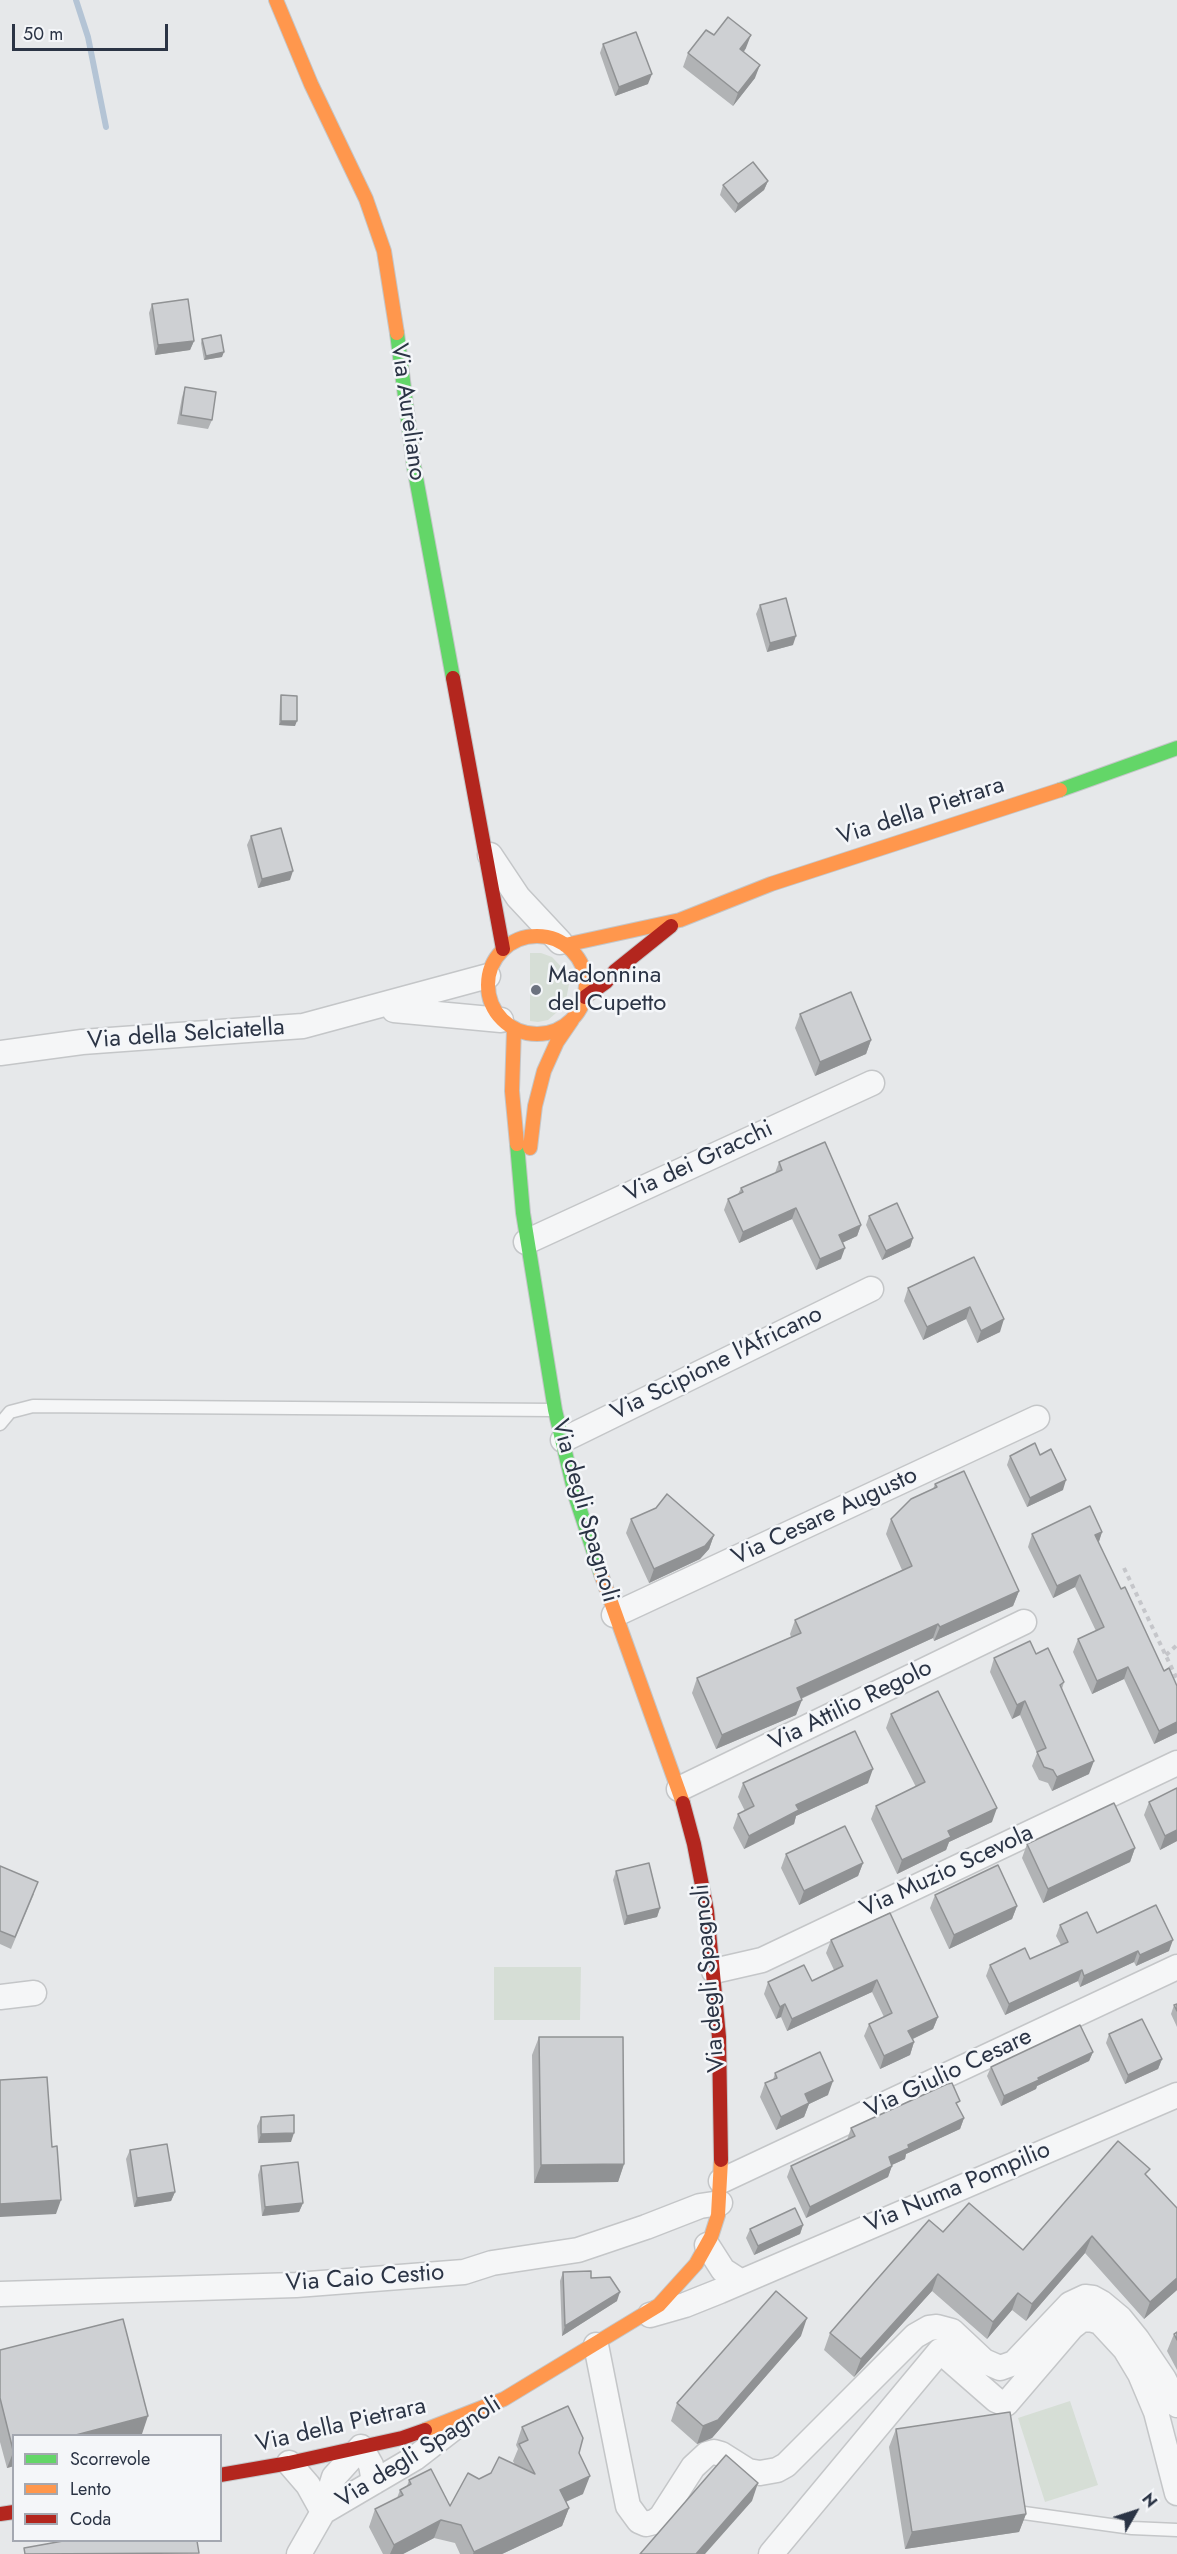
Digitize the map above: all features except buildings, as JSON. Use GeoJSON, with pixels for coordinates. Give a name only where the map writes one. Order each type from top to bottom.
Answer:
{"type":"FeatureCollection","features":[{"type":"Feature","properties":{"kind":"street","name":"Via Aureliano"},"geometry":{"type":"LineString","coordinates":[[276,0],[311,84],[366,199],[384,251],[414,467],[503,949]]}},
{"type":"Feature","properties":{"kind":"street","name":"Via della Pietrara"},"geometry":{"type":"LineString","coordinates":[[562,943],[680,920],[771,884],[1008,808],[1177,748]]}},
{"type":"Feature","properties":{"kind":"street","name":"Via Aureliano"},"geometry":{"type":"LineString","coordinates":[[482,841],[518,897],[562,943]]}},
{"type":"Feature","properties":{"kind":"street","name":"Via della Pietrara"},"geometry":{"type":"LineString","coordinates":[[585,997],[680,920]]}},
{"type":"Feature","properties":{"kind":"street"},"geometry":{"type":"LineString","coordinates":[[522,1213],[535,1106],[544,1071],[557,1042],[573,1019],[585,997],[586,982],[583,968],[576,955],[562,943],[543,937],[524,938],[503,949],[488,976],[489,997],[494,1009],[508,1025],[529,1034],[545,1034],[561,1029],[573,1019]]}},
{"type":"Feature","properties":{"kind":"street","name":"Via della Selciatella"},"geometry":{"type":"LineString","coordinates":[[0,1053],[82,1042],[303,1026],[488,976]]}},
{"type":"Feature","properties":{"kind":"street","name":"Via della Selciatella"},"geometry":{"type":"LineString","coordinates":[[370,1009],[419,1010],[508,1025]]}},
{"type":"Feature","properties":{"kind":"street"},"geometry":{"type":"LineString","coordinates":[[508,1025],[522,1213]]}},
{"type":"Feature","properties":{"kind":"street","name":"Via dei Gracchi"},"geometry":{"type":"LineString","coordinates":[[526,1242],[872,1083]]}},
{"type":"Feature","properties":{"kind":"street","name":"Via degli Spagnoli"},"geometry":{"type":"LineString","coordinates":[[299,2554],[323,2512],[429,2448],[471,2414],[524,2388],[642,2317],[675,2291],[691,2272],[715,2226],[720,2192],[719,2037],[714,1971],[701,1880],[679,1790],[614,1615],[582,1520],[555,1410],[522,1213]]}},
{"type":"Feature","properties":{"kind":"street","name":"Via Scipione l'Africano"},"geometry":{"type":"LineString","coordinates":[[563,1440],[871,1289]]}},
{"type":"Feature","properties":{"kind":"street","name":"Via Cesare Augusto"},"geometry":{"type":"LineString","coordinates":[[614,1615],[1037,1418]]}},
{"type":"Feature","properties":{"kind":"street","name":"Via Attilio Regolo"},"geometry":{"type":"LineString","coordinates":[[679,1790],[1024,1622]]}},
{"type":"Feature","properties":{"kind":"street","name":"Via Muzio Scevola"},"geometry":{"type":"LineString","coordinates":[[714,1971],[762,1960],[1177,1763]]}},
{"type":"Feature","properties":{"kind":"street","name":"Via Giulio Cesare"},"geometry":{"type":"LineString","coordinates":[[720,2192],[1177,1967]]}},
{"type":"Feature","properties":{"kind":"street"},"geometry":{"type":"LineString","coordinates":[[0,1997],[34,1993]]}},
{"type":"Feature","properties":{"kind":"street","name":"Via Numa Pompilio"},"geometry":{"type":"LineString","coordinates":[[642,2317],[685,2305],[1177,2095]]}},
{"type":"Feature","properties":{"kind":"street","name":"Via Caio Cestio"},"geometry":{"type":"LineString","coordinates":[[0,2294],[296,2285],[464,2272],[492,2263],[578,2250],[646,2228],[700,2206],[720,2192]]}},
{"type":"Feature","properties":{"kind":"street"},"geometry":{"type":"LineString","coordinates":[[707,2245],[723,2270],[740,2281]]}},
{"type":"Feature","properties":{"kind":"street"},"geometry":{"type":"LineString","coordinates":[[596,2345],[628,2506],[639,2521],[646,2524],[661,2517],[693,2467],[707,2454],[714,2452],[721,2454],[748,2471],[760,2473],[786,2466],[915,2337],[937,2326],[952,2331],[984,2361],[1000,2368],[1014,2363],[1070,2304],[1085,2297],[1093,2298],[1120,2318],[1143,2346],[1177,2405]]}},
{"type":"Feature","properties":{"kind":"street"},"geometry":{"type":"LineString","coordinates":[[771,2554],[940,2351],[996,2400],[1006,2404],[1072,2326],[1081,2320],[1090,2319],[1100,2322],[1125,2349],[1140,2374],[1156,2412],[1177,2493]]}},
{"type":"Feature","properties":{"kind":"street","name":"Via della Pietrara"},"geometry":{"type":"LineString","coordinates":[[222,2475],[289,2463],[419,2433],[471,2414]]}},
{"type":"Feature","properties":{"kind":"street"},"geometry":{"type":"LineString","coordinates":[[323,2512],[334,2477],[361,2447],[371,2465],[374,2482]]}},
{"type":"Feature","properties":{"kind":"street"},"geometry":{"type":"LineString","coordinates":[[289,2463],[308,2485],[323,2512]]}},
{"type":"Feature","properties":{"kind":"lane"},"geometry":{"type":"LineString","coordinates":[[0,1424],[10,1412],[33,1406],[555,1410]]}},
{"type":"Feature","properties":{"kind":"lane"},"geometry":{"type":"LineString","coordinates":[[1024,2513],[1132,2528],[1177,2530]]}},
{"type":"Feature","properties":{"kind":"path"},"geometry":{"type":"LineString","coordinates":[[1124,1568],[1177,1678]]}},
{"type":"Feature","properties":{"kind":"path"},"geometry":{"type":"LineString","coordinates":[[1166,1655],[1177,1646]]}},
{"type":"Feature","properties":{"kind":"shaded area"},"geometry":{"type":"Polygon","coordinates":[[[530,953],[541,953],[552,957],[567,973],[569,984],[565,1005],[548,1020],[538,1022],[530,1021],[530,953]]]}},
{"type":"Feature","properties":{"kind":"shaded area"},"geometry":{"type":"Polygon","coordinates":[[[494,1967],[581,1967],[580,2020],[494,2020],[494,1967]]]}},
{"type":"Feature","properties":{"kind":"shaded area"},"geometry":{"type":"Polygon","coordinates":[[[1070,2401],[1098,2485],[1045,2502],[1018,2418],[1070,2401]]]}},
{"type":"Feature","properties":{"kind":"waterway"},"geometry":{"type":"LineString","coordinates":[[76,0],[88,37],[106,127]]}},
{"type":"Feature","properties":{"kind":"traffic: fast"},"geometry":{"type":"LineString","coordinates":[[397,333],[414,467],[453,678]]}},
{"type":"Feature","properties":{"kind":"traffic: fast"},"geometry":{"type":"LineString","coordinates":[[1060,790],[1177,748]]}},
{"type":"Feature","properties":{"kind":"traffic: fast"},"geometry":{"type":"LineString","coordinates":[[517,1144],[523,1213],[555,1410],[576,1498],[601,1574]]}},
{"type":"Feature","properties":{"kind":"traffic: slow"},"geometry":{"type":"LineString","coordinates":[[276,0],[311,84],[366,199],[384,251],[397,333]]}},
{"type":"Feature","properties":{"kind":"traffic: slow"},"geometry":{"type":"LineString","coordinates":[[565,945],[680,920],[771,884],[1060,790]]}},
{"type":"Feature","properties":{"kind":"traffic: slow"},"geometry":{"type":"LineString","coordinates":[[537,936],[556,940],[572,950],[582,966],[586,985],[582,1004],[572,1020],[556,1030],[537,1034],[518,1030],[502,1020],[492,1004],[488,985],[492,966],[502,950],[518,940],[537,936]]}},
{"type":"Feature","properties":{"kind":"traffic: slow"},"geometry":{"type":"LineString","coordinates":[[530,1148],[535,1106],[544,1071],[557,1042],[572,1020]]}},
{"type":"Feature","properties":{"kind":"traffic: slow"},"geometry":{"type":"LineString","coordinates":[[514,1029],[512,1091],[517,1144]]}},
{"type":"Feature","properties":{"kind":"traffic: slow"},"geometry":{"type":"LineString","coordinates":[[601,1574],[683,1803]]}},
{"type":"Feature","properties":{"kind":"traffic: slow"},"geometry":{"type":"LineString","coordinates":[[425,2430],[504,2399],[659,2305],[696,2264],[711,2237],[718,2215],[721,2160]]}},
{"type":"Feature","properties":{"kind":"traffic: jam"},"geometry":{"type":"LineString","coordinates":[[453,678],[503,949]]}},
{"type":"Feature","properties":{"kind":"traffic: jam"},"geometry":{"type":"LineString","coordinates":[[585,997],[606,982],[615,971],[671,926]]}},
{"type":"Feature","properties":{"kind":"traffic: jam"},"geometry":{"type":"LineString","coordinates":[[683,1803],[694,1844],[707,1911],[719,2037],[721,2160]]}},
{"type":"Feature","properties":{"kind":"traffic: jam"},"geometry":{"type":"LineString","coordinates":[[222,2475],[289,2463],[402,2438],[425,2430]]}},
{"type":"Feature","properties":{"kind":"traffic: jam"},"geometry":{"type":"LineString","coordinates":[[0,2514],[12,2512]]}},
{"type":"Feature","properties":{"kind":"place","name":"Madonnina del Cupetto"},"geometry":{"type":"Point","coordinates":[536,990]}}]}
